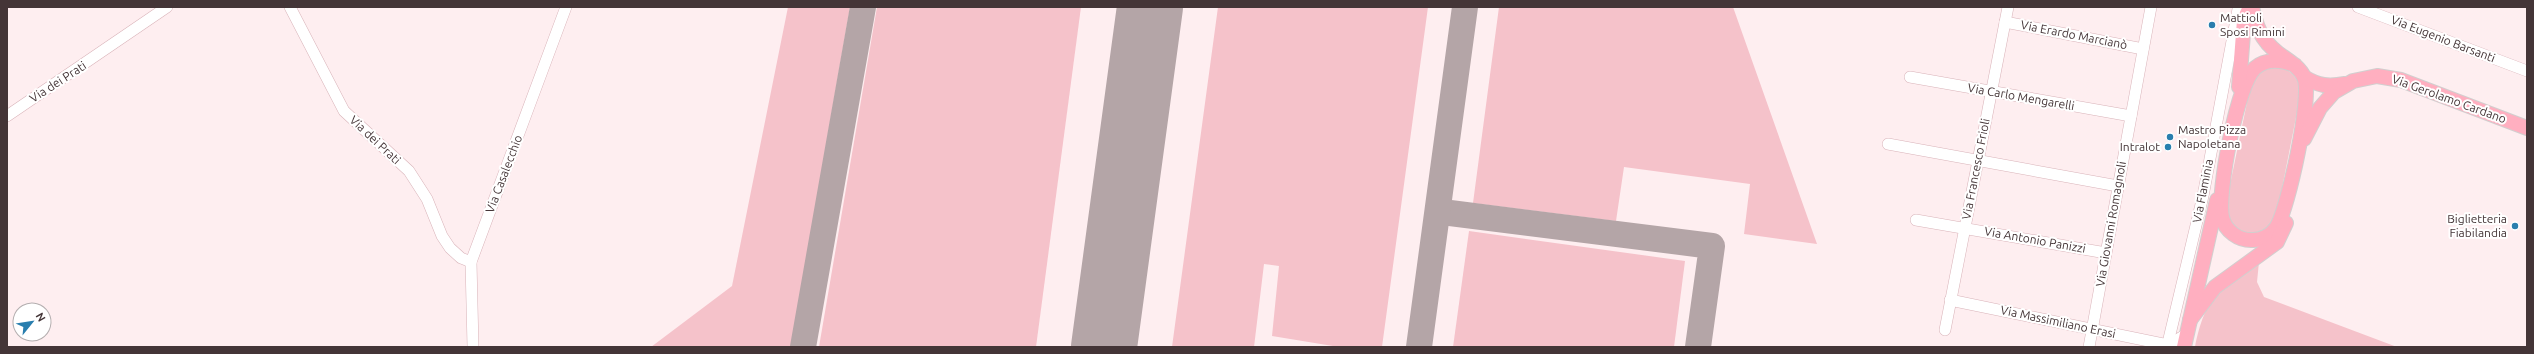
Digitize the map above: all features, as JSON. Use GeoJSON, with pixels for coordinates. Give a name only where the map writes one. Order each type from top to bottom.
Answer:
{"type":"FeatureCollection","features":[{"type":"Feature","properties":{"kind":"main road"},"geometry":{"type":"LineString","coordinates":[[2243,12],[2256,27],[2262,38],[2294,65],[2304,77]]}},
{"type":"Feature","properties":{"kind":"main road","name":"Via Flaminia"},"geometry":{"type":"LineString","coordinates":[[2240,94],[2238,83],[2243,12]]}},
{"type":"Feature","properties":{"kind":"main road","name":"Via Flaminia"},"geometry":{"type":"LineString","coordinates":[[2294,65],[2274,60],[2261,64],[2251,72],[2240,94],[2220,194],[2222,217],[2228,229],[2239,238],[2252,240],[2265,237],[2276,229],[2288,194],[2298,151],[2307,97],[2304,77]]}},
{"type":"Feature","properties":{"kind":"main road","name":"Via Gerolamo Cardano"},"geometry":{"type":"LineString","coordinates":[[2304,77],[2317,85],[2329,87],[2348,84],[2377,76],[2391,77],[2527,128]]}},
{"type":"Feature","properties":{"kind":"main road","name":"Via Gerolamo Cardano"},"geometry":{"type":"LineString","coordinates":[[2298,151],[2320,108],[2334,92],[2348,84]]}},
{"type":"Feature","properties":{"kind":"main road","name":"Via Flaminia"},"geometry":{"type":"LineString","coordinates":[[2187,334],[2216,201],[2220,194]]}},
{"type":"Feature","properties":{"kind":"main road","name":"Via Flaminia"},"geometry":{"type":"LineString","coordinates":[[2187,334],[2215,287],[2277,242],[2287,220],[2288,194]]}},
{"type":"Feature","properties":{"kind":"street","name":"Via dei Prati"},"geometry":{"type":"LineString","coordinates":[[7,116],[166,7]]}},
{"type":"Feature","properties":{"kind":"street","name":"Via dei Prati"},"geometry":{"type":"LineString","coordinates":[[290,7],[344,111],[409,171],[427,199],[442,236],[450,248],[461,258],[471,262]]}},
{"type":"Feature","properties":{"kind":"street","name":"Via Casalecchio"},"geometry":{"type":"LineString","coordinates":[[473,347],[471,262],[566,7]]}},
{"type":"Feature","properties":{"kind":"street","name":"Via Francesco Frioli"},"geometry":{"type":"LineString","coordinates":[[1945,330],[2008,7]]}},
{"type":"Feature","properties":{"kind":"street","name":"Via Giovanni Romagnoli"},"geometry":{"type":"LineString","coordinates":[[2089,347],[2151,7]]}},
{"type":"Feature","properties":{"kind":"street","name":"Via Eugenio Barsanti"},"geometry":{"type":"LineString","coordinates":[[2358,7],[2527,71]]}},
{"type":"Feature","properties":{"kind":"street","name":"Via Flaminia"},"geometry":{"type":"LineString","coordinates":[[2168,346],[2203,196],[2218,112],[2243,12]]}},
{"type":"Feature","properties":{"kind":"street","name":"Via Erardo Marcianò"},"geometry":{"type":"LineString","coordinates":[[2005,22],[2143,48]]}},
{"type":"Feature","properties":{"kind":"street","name":"Via Carlo Mengarelli"},"geometry":{"type":"LineString","coordinates":[[1910,77],[2131,116]]}},
{"type":"Feature","properties":{"kind":"street"},"geometry":{"type":"LineString","coordinates":[[1888,144],[2118,186]]}},
{"type":"Feature","properties":{"kind":"street","name":"Via Antonio Panizzi"},"geometry":{"type":"LineString","coordinates":[[1916,220],[2106,253]]}},
{"type":"Feature","properties":{"kind":"street","name":"Via Massimiliano Erasi"},"geometry":{"type":"LineString","coordinates":[[1950,300],[2168,346]]}},
{"type":"Feature","properties":{"kind":"street"},"geometry":{"type":"LineString","coordinates":[[2168,346],[2187,334]]}},
{"type":"Feature","properties":{"kind":"shaded area"},"geometry":{"type":"Polygon","coordinates":[[[788,7],[850,7],[791,347],[651,347],[732,286],[788,7]]]}},
{"type":"Feature","properties":{"kind":"shaded area"},"geometry":{"type":"Polygon","coordinates":[[[877,7],[1081,7],[1036,347],[819,347],[877,7]]]}},
{"type":"Feature","properties":{"kind":"shaded area"},"geometry":{"type":"Polygon","coordinates":[[[1218,7],[1428,7],[1382,347],[1339,347],[1272,336],[1279,266],[1264,264],[1254,347],[1172,347],[1218,7]]]}},
{"type":"Feature","properties":{"kind":"shaded area"},"geometry":{"type":"Polygon","coordinates":[[[1499,7],[1733,7],[1817,244],[1744,234],[1750,184],[1624,167],[1616,221],[1473,203],[1499,7]]]}},
{"type":"Feature","properties":{"kind":"shaded area"},"geometry":{"type":"Polygon","coordinates":[[[2275,65],[2286,69],[2293,74],[2298,81],[2301,92],[2277,214],[2270,227],[2253,235],[2240,231],[2233,225],[2229,217],[2226,204],[2251,83],[2263,69],[2275,65]]]}},
{"type":"Feature","properties":{"kind":"shaded area"},"geometry":{"type":"Polygon","coordinates":[[[1469,231],[1685,261],[1674,347],[1453,347],[1469,231]]]}},
{"type":"Feature","properties":{"kind":"shaded area"},"geometry":{"type":"Polygon","coordinates":[[[2259,262],[2257,282],[2264,297],[2397,347],[2195,347],[2199,329],[2209,305],[2216,296],[2233,281],[2259,262]]]}},
{"type":"Feature","properties":{"kind":"taxiway"},"geometry":{"type":"LineString","coordinates":[[803,347],[863,7]]}},
{"type":"Feature","properties":{"kind":"taxiway"},"geometry":{"type":"LineString","coordinates":[[1419,347],[1465,7]]}},
{"type":"Feature","properties":{"kind":"taxiway"},"geometry":{"type":"LineString","coordinates":[[1450,213],[1712,246],[1698,347]]}},
{"type":"Feature","properties":{"kind":"runway"},"geometry":{"type":"LineString","coordinates":[[1104,347],[1150,7]]}},
{"type":"Feature","properties":{"kind":"place","name":"Mattioli Sposi Rimini"},"geometry":{"type":"Point","coordinates":[2212,25]}},
{"type":"Feature","properties":{"kind":"place","name":"Mastro Pizza Napoletana"},"geometry":{"type":"Point","coordinates":[2170,137]}},
{"type":"Feature","properties":{"kind":"place","name":"Intralot"},"geometry":{"type":"Point","coordinates":[2168,147]}},
{"type":"Feature","properties":{"kind":"place","name":"Biglietteria Fiabilandia"},"geometry":{"type":"Point","coordinates":[2515,226]}}]}
